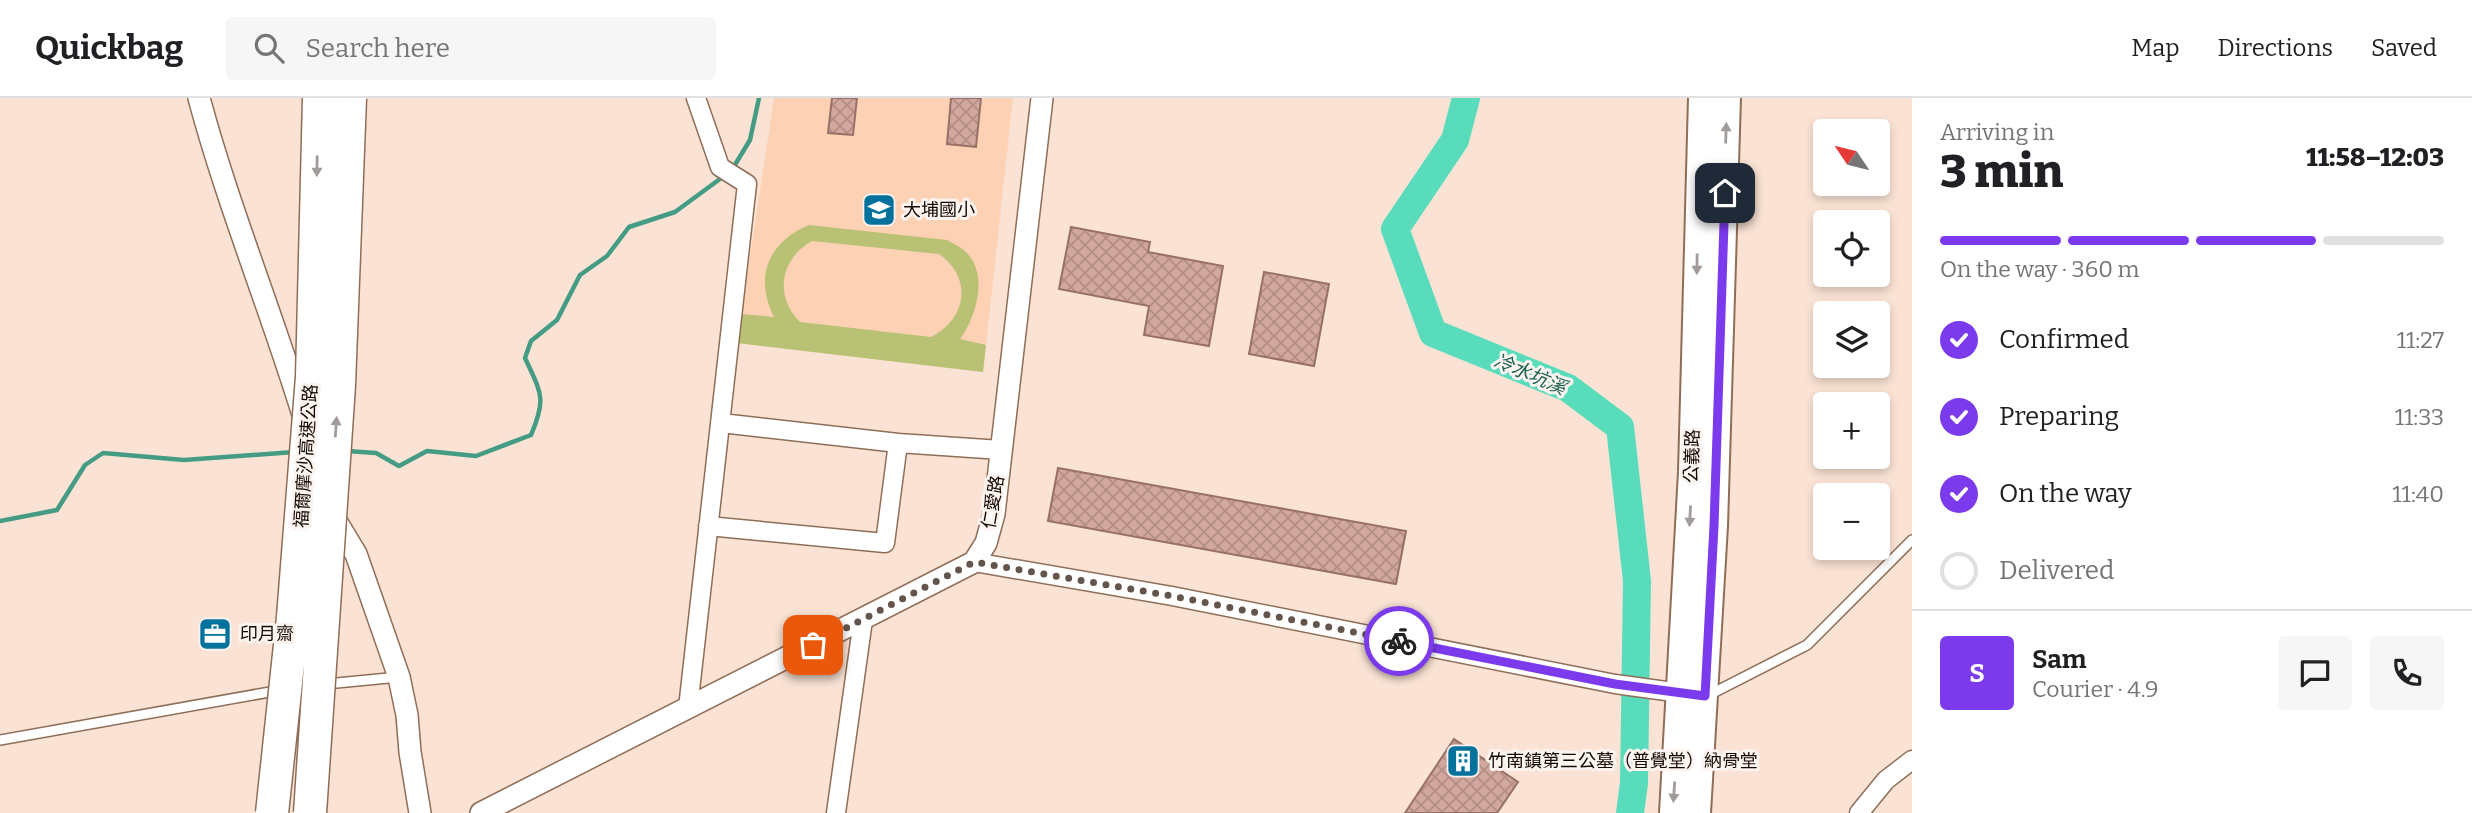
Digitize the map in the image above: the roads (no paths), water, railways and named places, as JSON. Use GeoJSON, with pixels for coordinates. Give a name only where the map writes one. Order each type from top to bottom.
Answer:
{"type":"FeatureCollection","features":[{"type":"Feature","properties":{"kind":"highway","name":"福爾摩沙高速公路"},"geometry":{"type":"LineString","coordinates":[[272,813],[293,617],[312,377],[319,98]]}},
{"type":"Feature","properties":{"kind":"highway","name":"福爾摩沙高速公路"},"geometry":{"type":"LineString","coordinates":[[310,813],[339,384],[350,98]]}},
{"type":"Feature","properties":{"kind":"main road","name":"公義路"},"geometry":{"type":"LineString","coordinates":[[1673,813],[1682,693],[1692,472],[1702,98]]}},
{"type":"Feature","properties":{"kind":"main road","name":"公義路"},"geometry":{"type":"LineString","coordinates":[[1697,813],[1682,693],[1714,526],[1727,98]]}},
{"type":"Feature","properties":{"kind":"main road"},"geometry":{"type":"LineString","coordinates":[[1698,220],[1724,217]]}},
{"type":"Feature","properties":{"kind":"street"},"geometry":{"type":"LineString","coordinates":[[199,98],[216,160],[274,322],[335,521],[356,554],[399,677],[407,715],[420,813]]}},
{"type":"Feature","properties":{"kind":"street"},"geometry":{"type":"LineString","coordinates":[[688,708],[747,184],[728,172],[696,98]]}},
{"type":"Feature","properties":{"kind":"street","name":"仁愛路"},"geometry":{"type":"LineString","coordinates":[[974,562],[986,543],[994,514],[1042,98]]}},
{"type":"Feature","properties":{"kind":"street"},"geometry":{"type":"LineString","coordinates":[[721,423],[898,443],[1001,450]]}},
{"type":"Feature","properties":{"kind":"street"},"geometry":{"type":"LineString","coordinates":[[708,526],[885,543],[898,443]]}},
{"type":"Feature","properties":{"kind":"street"},"geometry":{"type":"LineString","coordinates":[[481,813],[974,562],[1172,596],[1615,684],[1682,693]]}},
{"type":"Feature","properties":{"kind":"street"},"geometry":{"type":"LineString","coordinates":[[836,813],[863,620]]}},
{"type":"Feature","properties":{"kind":"street"},"geometry":{"type":"LineString","coordinates":[[1859,813],[1886,780],[1912,760]]}},
{"type":"Feature","properties":{"kind":"lane"},"geometry":{"type":"LineString","coordinates":[[290,520],[296,454],[312,445]]}},
{"type":"Feature","properties":{"kind":"lane"},"geometry":{"type":"LineString","coordinates":[[329,696],[335,521]]}},
{"type":"Feature","properties":{"kind":"lane"},"geometry":{"type":"LineString","coordinates":[[1682,693],[1807,645],[1912,540]]}},
{"type":"Feature","properties":{"kind":"lane"},"geometry":{"type":"LineString","coordinates":[[272,718],[277,665]]}},
{"type":"Feature","properties":{"kind":"lane"},"geometry":{"type":"LineString","coordinates":[[0,740],[275,691],[399,677]]}},
{"type":"Feature","properties":{"kind":"lane"},"geometry":{"type":"LineString","coordinates":[[320,813],[325,748]]}},
{"type":"Feature","properties":{"kind":"waterway"},"geometry":{"type":"LineString","coordinates":[[733,168],[750,140],[759,98]]}},
{"type":"Feature","properties":{"kind":"waterway","name":"冷水坑溪"},"geometry":{"type":"LineString","coordinates":[[1466,98],[1455,140],[1395,229],[1433,333],[1568,388],[1620,427],[1637,581],[1634,783],[1630,813]]}},
{"type":"Feature","properties":{"kind":"waterway"},"geometry":{"type":"LineString","coordinates":[[347,451],[376,453],[399,466],[427,451],[476,456],[531,435],[539,412],[540,396],[525,358],[531,341],[557,320],[580,275],[607,256],[629,227],[675,212],[724,176]]}},
{"type":"Feature","properties":{"kind":"waterway"},"geometry":{"type":"LineString","coordinates":[[0,521],[57,510],[85,465],[103,453],[184,460],[294,452]]}},
{"type":"Feature","properties":{"kind":"place","name":"大埔國小"},"geometry":{"type":"Point","coordinates":[879,210]}},
{"type":"Feature","properties":{"kind":"place","name":"印月齋"},"geometry":{"type":"Point","coordinates":[215,634]}},
{"type":"Feature","properties":{"kind":"place","name":"竹南鎮第三公墓（普覺堂）納骨堂"},"geometry":{"type":"Point","coordinates":[1463,761]}}]}
